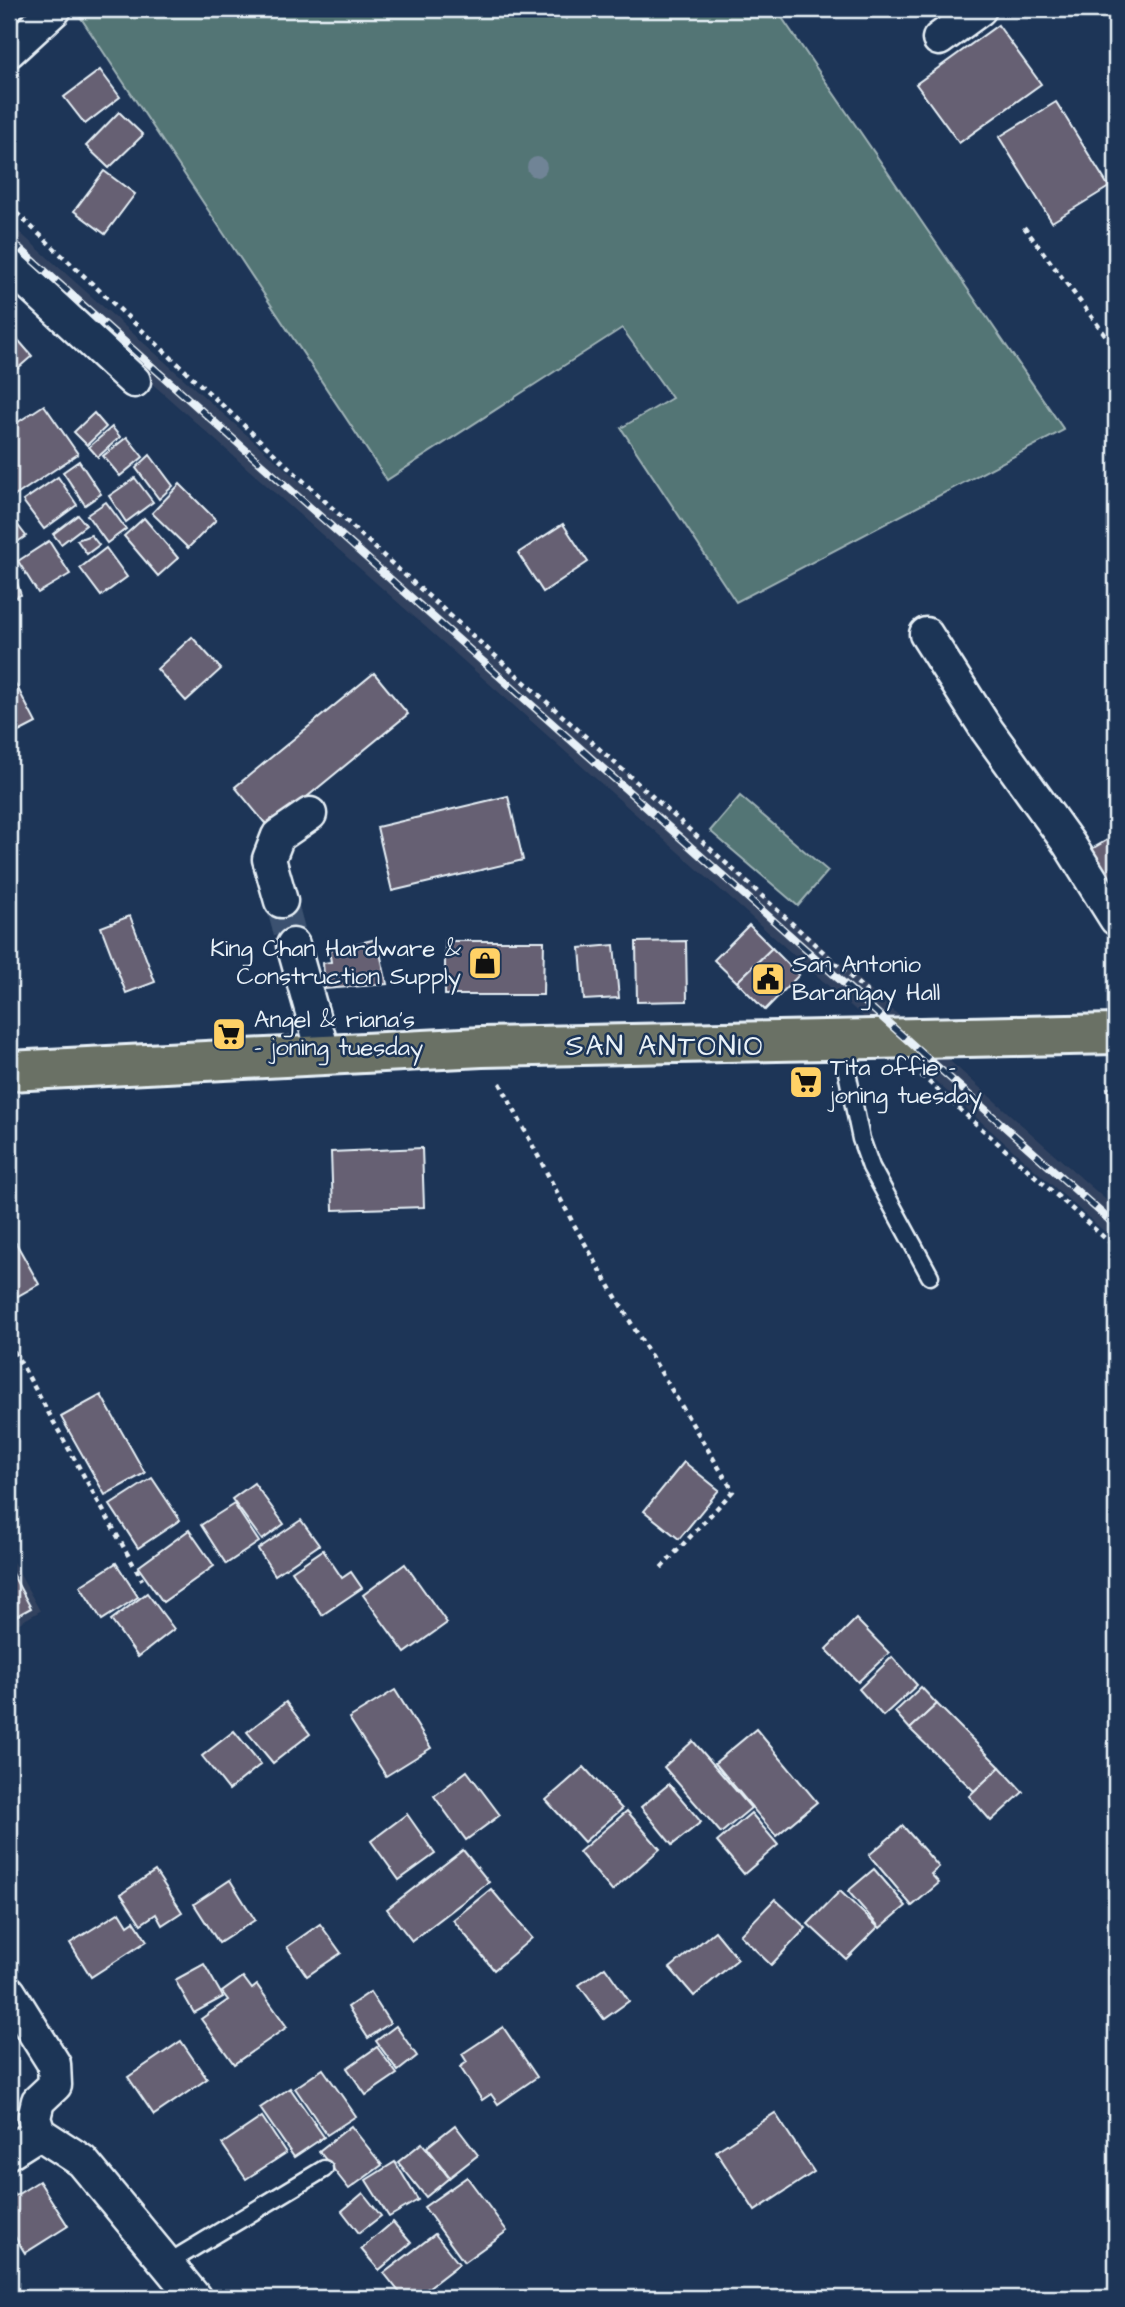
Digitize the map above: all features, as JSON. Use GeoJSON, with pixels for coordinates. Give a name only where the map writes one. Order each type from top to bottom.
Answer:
{"type":"FeatureCollection","features":[{"type":"Feature","properties":{"kind":"main road"},"geometry":{"type":"LineString","coordinates":[[9,1071],[482,1047],[840,1039],[917,1056],[1116,1034]]}},
{"type":"Feature","properties":{"kind":"street"},"geometry":{"type":"LineString","coordinates":[[9,51],[55,9]]}},
{"type":"Feature","properties":{"kind":"street"},"geometry":{"type":"LineString","coordinates":[[939,39],[980,9]]}},
{"type":"Feature","properties":{"kind":"street"},"geometry":{"type":"LineString","coordinates":[[9,265],[134,381]]}},
{"type":"Feature","properties":{"kind":"street"},"geometry":{"type":"LineString","coordinates":[[926,634],[987,730],[1069,844],[1116,919]]}},
{"type":"Feature","properties":{"kind":"street"},"geometry":{"type":"LineString","coordinates":[[281,901],[269,859],[278,836],[310,814]]}},
{"type":"Feature","properties":{"kind":"street"},"geometry":{"type":"LineString","coordinates":[[293,945],[324,1055]]}},
{"type":"Feature","properties":{"kind":"street"},"geometry":{"type":"LineString","coordinates":[[9,1992],[54,2064],[55,2085],[38,2102],[33,2118],[39,2133],[82,2161],[195,2298]]}},
{"type":"Feature","properties":{"kind":"street"},"geometry":{"type":"LineString","coordinates":[[9,2152],[39,2133]]}},
{"type":"Feature","properties":{"kind":"lane"},"geometry":{"type":"LineString","coordinates":[[840,1039],[861,1139],[868,1158],[930,1276]]}},
{"type":"Feature","properties":{"kind":"lane"},"geometry":{"type":"LineString","coordinates":[[168,2263],[324,2169]]}},
{"type":"Feature","properties":{"kind":"path"},"geometry":{"type":"LineString","coordinates":[[9,206],[376,550],[681,822],[917,1056],[921,1075],[1116,1248]]}},
{"type":"Feature","properties":{"kind":"path"},"geometry":{"type":"LineString","coordinates":[[1024,227],[1116,349]]}},
{"type":"Feature","properties":{"kind":"path"},"geometry":{"type":"LineString","coordinates":[[482,1047],[573,1223],[733,1490],[660,1569]]}},
{"type":"Feature","properties":{"kind":"path"},"geometry":{"type":"LineString","coordinates":[[9,1342],[142,1580]]}},
{"type":"Feature","properties":{"kind":"shaded area"},"geometry":{"type":"Polygon","coordinates":[[[9,223],[1116,1209],[1116,1242],[9,256],[9,223]]]}},
{"type":"Feature","properties":{"kind":"shaded area"},"geometry":{"type":"Polygon","coordinates":[[[9,1555],[40,1611],[9,1629],[9,1555]]]}},
{"type":"Feature","properties":{"kind":"green space"},"geometry":{"type":"Polygon","coordinates":[[[75,9],[556,9],[566,19],[578,9],[776,9],[1064,430],[736,602],[621,428],[672,398],[622,328],[387,480],[75,9]]]}},
{"type":"Feature","properties":{"kind":"green space"},"geometry":{"type":"Polygon","coordinates":[[[740,796],[828,871],[798,906],[710,831],[740,796]]]}},
{"type":"Feature","properties":{"kind":"building"},"geometry":{"type":"Polygon","coordinates":[[[998,25],[1041,84],[959,143],[916,84],[998,25]]]}},
{"type":"Feature","properties":{"kind":"building"},"geometry":{"type":"Polygon","coordinates":[[[100,70],[120,97],[85,124],[64,97],[100,70]]]}},
{"type":"Feature","properties":{"kind":"building"},"geometry":{"type":"Polygon","coordinates":[[[1056,102],[1109,187],[1052,222],[999,137],[1056,102]]]}},
{"type":"Feature","properties":{"kind":"building"},"geometry":{"type":"Polygon","coordinates":[[[119,112],[143,135],[109,168],[86,146],[119,112]]]}},
{"type":"Feature","properties":{"kind":"building"},"geometry":{"type":"Polygon","coordinates":[[[104,171],[135,194],[105,234],[74,211],[104,171]]]}},
{"type":"Feature","properties":{"kind":"building"},"geometry":{"type":"Polygon","coordinates":[[[13,334],[32,356],[9,376],[9,337],[13,334]]]}},
{"type":"Feature","properties":{"kind":"building"},"geometry":{"type":"Polygon","coordinates":[[[44,405],[78,454],[9,500],[9,428],[44,405]]]}},
{"type":"Feature","properties":{"kind":"building"},"geometry":{"type":"Polygon","coordinates":[[[94,413],[106,427],[87,445],[74,432],[94,413]]]}},
{"type":"Feature","properties":{"kind":"building"},"geometry":{"type":"Polygon","coordinates":[[[112,427],[120,437],[98,457],[89,447],[112,427]]]}},
{"type":"Feature","properties":{"kind":"building"},"geometry":{"type":"Polygon","coordinates":[[[127,437],[143,457],[120,476],[103,456],[127,437]]]}},
{"type":"Feature","properties":{"kind":"building"},"geometry":{"type":"Polygon","coordinates":[[[150,455],[173,486],[159,499],[136,468],[150,455]]]}},
{"type":"Feature","properties":{"kind":"building"},"geometry":{"type":"Polygon","coordinates":[[[79,461],[101,494],[85,505],[63,472],[79,461]]]}},
{"type":"Feature","properties":{"kind":"building"},"geometry":{"type":"Polygon","coordinates":[[[58,477],[77,505],[44,529],[23,501],[58,477]]]}},
{"type":"Feature","properties":{"kind":"building"},"geometry":{"type":"Polygon","coordinates":[[[135,478],[153,502],[126,522],[109,496],[135,478]]]}},
{"type":"Feature","properties":{"kind":"building"},"geometry":{"type":"Polygon","coordinates":[[[180,484],[216,520],[188,548],[152,513],[180,484]]]}},
{"type":"Feature","properties":{"kind":"building"},"geometry":{"type":"Polygon","coordinates":[[[106,502],[126,529],[107,543],[87,515],[106,502]]]}},
{"type":"Feature","properties":{"kind":"building"},"geometry":{"type":"Polygon","coordinates":[[[78,515],[86,525],[61,544],[53,534],[78,515]]]}},
{"type":"Feature","properties":{"kind":"building"},"geometry":{"type":"Polygon","coordinates":[[[9,516],[26,536],[10,547],[9,516]]]}},
{"type":"Feature","properties":{"kind":"building"},"geometry":{"type":"Polygon","coordinates":[[[144,518],[178,558],[158,576],[124,536],[144,518]]]}},
{"type":"Feature","properties":{"kind":"building"},"geometry":{"type":"Polygon","coordinates":[[[563,524],[588,562],[543,592],[518,553],[563,524]]]}},
{"type":"Feature","properties":{"kind":"building"},"geometry":{"type":"Polygon","coordinates":[[[91,535],[99,545],[87,554],[77,540],[91,535]]]}},
{"type":"Feature","properties":{"kind":"building"},"geometry":{"type":"Polygon","coordinates":[[[49,541],[70,574],[38,593],[18,561],[49,541]]]}},
{"type":"Feature","properties":{"kind":"building"},"geometry":{"type":"Polygon","coordinates":[[[106,548],[127,577],[101,596],[80,568],[106,548]]]}},
{"type":"Feature","properties":{"kind":"building"},"geometry":{"type":"Polygon","coordinates":[[[15,577],[21,595],[9,600],[9,579],[15,577]]]}},
{"type":"Feature","properties":{"kind":"building"},"geometry":{"type":"Polygon","coordinates":[[[192,637],[221,669],[186,701],[157,669],[192,637]]]}},
{"type":"Feature","properties":{"kind":"building"},"geometry":{"type":"Polygon","coordinates":[[[374,673],[408,714],[269,828],[235,787],[374,673]]]}},
{"type":"Feature","properties":{"kind":"building"},"geometry":{"type":"Polygon","coordinates":[[[15,683],[36,723],[9,737],[9,687],[15,683]]]}},
{"type":"Feature","properties":{"kind":"building"},"geometry":{"type":"Polygon","coordinates":[[[508,796],[523,860],[392,891],[377,827],[508,796]]]}},
{"type":"Feature","properties":{"kind":"building"},"geometry":{"type":"Polygon","coordinates":[[[1116,835],[1116,897],[1083,854],[1116,835]]]}},
{"type":"Feature","properties":{"kind":"building"},"geometry":{"type":"Polygon","coordinates":[[[130,916],[155,982],[126,993],[101,927],[130,916]]]}},
{"type":"Feature","properties":{"kind":"building"},"geometry":{"type":"Polygon","coordinates":[[[749,925],[772,948],[737,982],[714,960],[749,925]]]}},
{"type":"Feature","properties":{"kind":"building"},"geometry":{"type":"Polygon","coordinates":[[[377,939],[387,984],[325,989],[323,963],[331,962],[329,950],[377,939]]]}},
{"type":"Feature","properties":{"kind":"building"},"geometry":{"type":"Polygon","coordinates":[[[445,941],[544,941],[543,995],[445,995],[445,941]]]}},
{"type":"Feature","properties":{"kind":"building"},"geometry":{"type":"Polygon","coordinates":[[[686,941],[687,1001],[637,1002],[636,942],[686,941]]]}},
{"type":"Feature","properties":{"kind":"building"},"geometry":{"type":"Polygon","coordinates":[[[614,945],[619,998],[584,1000],[580,948],[614,945]]]}},
{"type":"Feature","properties":{"kind":"building","name":"San Antonio Barangay Hall"},"geometry":{"type":"Polygon","coordinates":[[[772,948],[799,975],[765,1010],[737,982],[772,948]]]}},
{"type":"Feature","properties":{"kind":"building"},"geometry":{"type":"Polygon","coordinates":[[[1116,1087],[1116,1116],[1112,1111],[1107,1088],[1116,1087]]]}},
{"type":"Feature","properties":{"kind":"building"},"geometry":{"type":"Polygon","coordinates":[[[422,1148],[424,1207],[333,1210],[331,1152],[422,1148]]]}},
{"type":"Feature","properties":{"kind":"building"},"geometry":{"type":"Polygon","coordinates":[[[16,1243],[39,1284],[9,1301],[9,1247],[16,1243]]]}},
{"type":"Feature","properties":{"kind":"building"},"geometry":{"type":"Polygon","coordinates":[[[101,1395],[145,1473],[105,1495],[61,1417],[101,1395]]]}},
{"type":"Feature","properties":{"kind":"building"},"geometry":{"type":"Polygon","coordinates":[[[684,1462],[719,1490],[679,1539],[644,1511],[684,1462]]]}},
{"type":"Feature","properties":{"kind":"building"},"geometry":{"type":"Polygon","coordinates":[[[152,1478],[180,1520],[138,1548],[110,1505],[152,1478]]]}},
{"type":"Feature","properties":{"kind":"building"},"geometry":{"type":"Polygon","coordinates":[[[254,1483],[284,1524],[262,1540],[232,1499],[254,1483]]]}},
{"type":"Feature","properties":{"kind":"building"},"geometry":{"type":"Polygon","coordinates":[[[234,1504],[259,1542],[226,1564],[201,1525],[234,1504]]]}},
{"type":"Feature","properties":{"kind":"building"},"geometry":{"type":"Polygon","coordinates":[[[301,1520],[319,1545],[275,1575],[258,1549],[301,1520]]]}},
{"type":"Feature","properties":{"kind":"building"},"geometry":{"type":"Polygon","coordinates":[[[189,1530],[214,1566],[163,1602],[138,1567],[189,1530]]]}},
{"type":"Feature","properties":{"kind":"building"},"geometry":{"type":"Polygon","coordinates":[[[323,1550],[342,1578],[351,1572],[362,1588],[322,1615],[292,1571],[323,1550]]]}},
{"type":"Feature","properties":{"kind":"building"},"geometry":{"type":"Polygon","coordinates":[[[116,1563],[138,1597],[102,1620],[80,1586],[116,1563]]]}},
{"type":"Feature","properties":{"kind":"building"},"geometry":{"type":"Polygon","coordinates":[[[405,1564],[447,1623],[405,1653],[363,1595],[405,1564]]]}},
{"type":"Feature","properties":{"kind":"building"},"geometry":{"type":"Polygon","coordinates":[[[9,1568],[31,1608],[9,1620],[9,1568]]]}},
{"type":"Feature","properties":{"kind":"building"},"geometry":{"type":"Polygon","coordinates":[[[147,1593],[174,1629],[138,1657],[111,1620],[147,1593]]]}},
{"type":"Feature","properties":{"kind":"building"},"geometry":{"type":"Polygon","coordinates":[[[856,1619],[889,1653],[858,1682],[826,1649],[856,1619]]]}},
{"type":"Feature","properties":{"kind":"building"},"geometry":{"type":"Polygon","coordinates":[[[892,1657],[917,1685],[883,1716],[859,1689],[892,1657]]]}},
{"type":"Feature","properties":{"kind":"building"},"geometry":{"type":"Polygon","coordinates":[[[921,1687],[937,1704],[910,1729],[895,1712],[921,1687]]]}},
{"type":"Feature","properties":{"kind":"building"},"geometry":{"type":"Polygon","coordinates":[[[395,1690],[431,1748],[386,1776],[349,1718],[395,1690]]]}},
{"type":"Feature","properties":{"kind":"building"},"geometry":{"type":"Polygon","coordinates":[[[286,1702],[310,1734],[273,1763],[247,1732],[286,1702]]]}},
{"type":"Feature","properties":{"kind":"building"},"geometry":{"type":"Polygon","coordinates":[[[937,1704],[1000,1767],[974,1791],[910,1729],[937,1704]]]}},
{"type":"Feature","properties":{"kind":"building"},"geometry":{"type":"Polygon","coordinates":[[[756,1729],[817,1802],[776,1836],[715,1763],[756,1729]]]}},
{"type":"Feature","properties":{"kind":"building"},"geometry":{"type":"Polygon","coordinates":[[[234,1731],[261,1764],[229,1790],[202,1756],[234,1731]]]}},
{"type":"Feature","properties":{"kind":"building"},"geometry":{"type":"Polygon","coordinates":[[[693,1741],[751,1808],[721,1833],[664,1767],[693,1741]]]}},
{"type":"Feature","properties":{"kind":"building"},"geometry":{"type":"Polygon","coordinates":[[[584,1767],[622,1809],[584,1842],[546,1800],[584,1767]]]}},
{"type":"Feature","properties":{"kind":"building"},"geometry":{"type":"Polygon","coordinates":[[[1000,1767],[1023,1792],[991,1821],[969,1796],[1000,1767]]]}},
{"type":"Feature","properties":{"kind":"building"},"geometry":{"type":"Polygon","coordinates":[[[467,1771],[500,1815],[466,1840],[434,1796],[467,1771]]]}},
{"type":"Feature","properties":{"kind":"building"},"geometry":{"type":"Polygon","coordinates":[[[669,1784],[701,1822],[672,1845],[641,1807],[669,1784]]]}},
{"type":"Feature","properties":{"kind":"building"},"geometry":{"type":"Polygon","coordinates":[[[627,1811],[660,1849],[612,1891],[579,1852],[627,1811]]]}},
{"type":"Feature","properties":{"kind":"building"},"geometry":{"type":"Polygon","coordinates":[[[751,1813],[778,1845],[744,1874],[717,1842],[751,1813]]]}},
{"type":"Feature","properties":{"kind":"building"},"geometry":{"type":"Polygon","coordinates":[[[407,1814],[435,1854],[399,1880],[371,1841],[407,1814]]]}},
{"type":"Feature","properties":{"kind":"building"},"geometry":{"type":"Polygon","coordinates":[[[903,1826],[939,1867],[931,1874],[939,1883],[912,1906],[869,1855],[903,1826]]]}},
{"type":"Feature","properties":{"kind":"building"},"geometry":{"type":"Polygon","coordinates":[[[463,1850],[489,1882],[412,1941],[387,1909],[463,1850]]]}},
{"type":"Feature","properties":{"kind":"building"},"geometry":{"type":"Polygon","coordinates":[[[874,1869],[906,1906],[880,1928],[848,1891],[874,1869]]]}},
{"type":"Feature","properties":{"kind":"building"},"geometry":{"type":"Polygon","coordinates":[[[155,1871],[182,1912],[162,1925],[156,1914],[141,1924],[121,1894],[155,1871]]]}},
{"type":"Feature","properties":{"kind":"building"},"geometry":{"type":"Polygon","coordinates":[[[230,1880],[255,1920],[219,1943],[194,1904],[230,1880]]]}},
{"type":"Feature","properties":{"kind":"building"},"geometry":{"type":"Polygon","coordinates":[[[491,1889],[532,1938],[494,1970],[453,1920],[491,1889]]]}},
{"type":"Feature","properties":{"kind":"building"},"geometry":{"type":"Polygon","coordinates":[[[840,1891],[878,1927],[846,1959],[808,1924],[840,1891]]]}},
{"type":"Feature","properties":{"kind":"building"},"geometry":{"type":"Polygon","coordinates":[[[775,1899],[806,1928],[771,1965],[740,1935],[775,1899]]]}},
{"type":"Feature","properties":{"kind":"building"},"geometry":{"type":"Polygon","coordinates":[[[120,1912],[128,1925],[134,1921],[147,1941],[91,1977],[70,1943],[120,1912]]]}},
{"type":"Feature","properties":{"kind":"building"},"geometry":{"type":"Polygon","coordinates":[[[320,1924],[341,1953],[307,1976],[287,1947],[320,1924]]]}},
{"type":"Feature","properties":{"kind":"building"},"geometry":{"type":"Polygon","coordinates":[[[715,1931],[738,1959],[694,1996],[670,1968],[715,1931]]]}},
{"type":"Feature","properties":{"kind":"building"},"geometry":{"type":"Polygon","coordinates":[[[204,1964],[223,1997],[194,2013],[175,1980],[204,1964]]]}},
{"type":"Feature","properties":{"kind":"building"},"geometry":{"type":"Polygon","coordinates":[[[605,1967],[629,2001],[604,2019],[579,1985],[605,1967]]]}},
{"type":"Feature","properties":{"kind":"building"},"geometry":{"type":"Polygon","coordinates":[[[243,1977],[252,1989],[257,1985],[287,2027],[234,2064],[201,2019],[228,2000],[222,1992],[243,1977]]]}},
{"type":"Feature","properties":{"kind":"building"},"geometry":{"type":"Polygon","coordinates":[[[370,1992],[390,2023],[368,2038],[348,2007],[370,1992]]]}},
{"type":"Feature","properties":{"kind":"building"},"geometry":{"type":"Polygon","coordinates":[[[396,2026],[417,2056],[398,2071],[376,2041],[396,2026]]]}},
{"type":"Feature","properties":{"kind":"building"},"geometry":{"type":"Polygon","coordinates":[[[503,2027],[537,2077],[498,2104],[491,2094],[482,2100],[460,2067],[467,2062],[462,2054],[503,2027]]]}},
{"type":"Feature","properties":{"kind":"building"},"geometry":{"type":"Polygon","coordinates":[[[181,2041],[207,2079],[154,2115],[128,2077],[181,2041]]]}},
{"type":"Feature","properties":{"kind":"building"},"geometry":{"type":"Polygon","coordinates":[[[377,2047],[397,2074],[366,2095],[347,2068],[377,2047]]]}},
{"type":"Feature","properties":{"kind":"building"},"geometry":{"type":"Polygon","coordinates":[[[323,2069],[356,2116],[327,2135],[295,2088],[323,2069]]]}},
{"type":"Feature","properties":{"kind":"building"},"geometry":{"type":"Polygon","coordinates":[[[290,2088],[324,2137],[294,2157],[260,2108],[290,2088]]]}},
{"type":"Feature","properties":{"kind":"building"},"geometry":{"type":"Polygon","coordinates":[[[775,2113],[814,2172],[755,2211],[716,2151],[775,2113]]]}},
{"type":"Feature","properties":{"kind":"building"},"geometry":{"type":"Polygon","coordinates":[[[262,2117],[286,2153],[246,2179],[222,2144],[262,2117]]]}},
{"type":"Feature","properties":{"kind":"building"},"geometry":{"type":"Polygon","coordinates":[[[455,2125],[478,2155],[450,2177],[427,2147],[455,2125]]]}},
{"type":"Feature","properties":{"kind":"building"},"geometry":{"type":"Polygon","coordinates":[[[351,2126],[382,2165],[349,2189],[319,2151],[351,2126]]]}},
{"type":"Feature","properties":{"kind":"building"},"geometry":{"type":"Polygon","coordinates":[[[422,2143],[449,2178],[426,2197],[398,2162],[422,2143]]]}},
{"type":"Feature","properties":{"kind":"building"},"geometry":{"type":"Polygon","coordinates":[[[395,2162],[418,2200],[389,2217],[366,2180],[395,2162]]]}},
{"type":"Feature","properties":{"kind":"building"},"geometry":{"type":"Polygon","coordinates":[[[467,2177],[507,2231],[464,2262],[424,2207],[467,2177]]]}},
{"type":"Feature","properties":{"kind":"building"},"geometry":{"type":"Polygon","coordinates":[[[39,2181],[68,2226],[25,2253],[9,2227],[9,2187],[15,2196],[39,2181]]]}},
{"type":"Feature","properties":{"kind":"building"},"geometry":{"type":"Polygon","coordinates":[[[363,2193],[381,2216],[359,2233],[342,2211],[363,2193]]]}},
{"type":"Feature","properties":{"kind":"building"},"geometry":{"type":"Polygon","coordinates":[[[393,2222],[411,2243],[379,2270],[361,2249],[393,2222]]]}},
{"type":"Feature","properties":{"kind":"building"},"geometry":{"type":"Polygon","coordinates":[[[435,2234],[459,2264],[415,2298],[404,2298],[384,2273],[435,2234]]]}},
{"type":"Feature","properties":{"kind":"tunnel"},"geometry":{"type":"LineString","coordinates":[[281,901],[293,945]]}},
{"type":"Feature","properties":{"kind":"railway"},"geometry":{"type":"LineString","coordinates":[[9,239],[1116,1226]]}},
{"type":"Feature","properties":{"kind":"place","name":"King Chan Hardware & Construction Supply"},"geometry":{"type":"Point","coordinates":[485,963]}},
{"type":"Feature","properties":{"kind":"place","name":"San Antonio Barangay Hall"},"geometry":{"type":"Point","coordinates":[768,979]}},
{"type":"Feature","properties":{"kind":"place","name":"Angel & riana's - joning tuesday"},"geometry":{"type":"Point","coordinates":[229,1034]}},
{"type":"Feature","properties":{"kind":"place","name":"Tita offie - joning tuesday"},"geometry":{"type":"Point","coordinates":[806,1082]}},
{"type":"Feature","properties":{"kind":"district","name":"SAN ANTONIO"},"geometry":{"type":"Point","coordinates":[665,1046]}}]}
